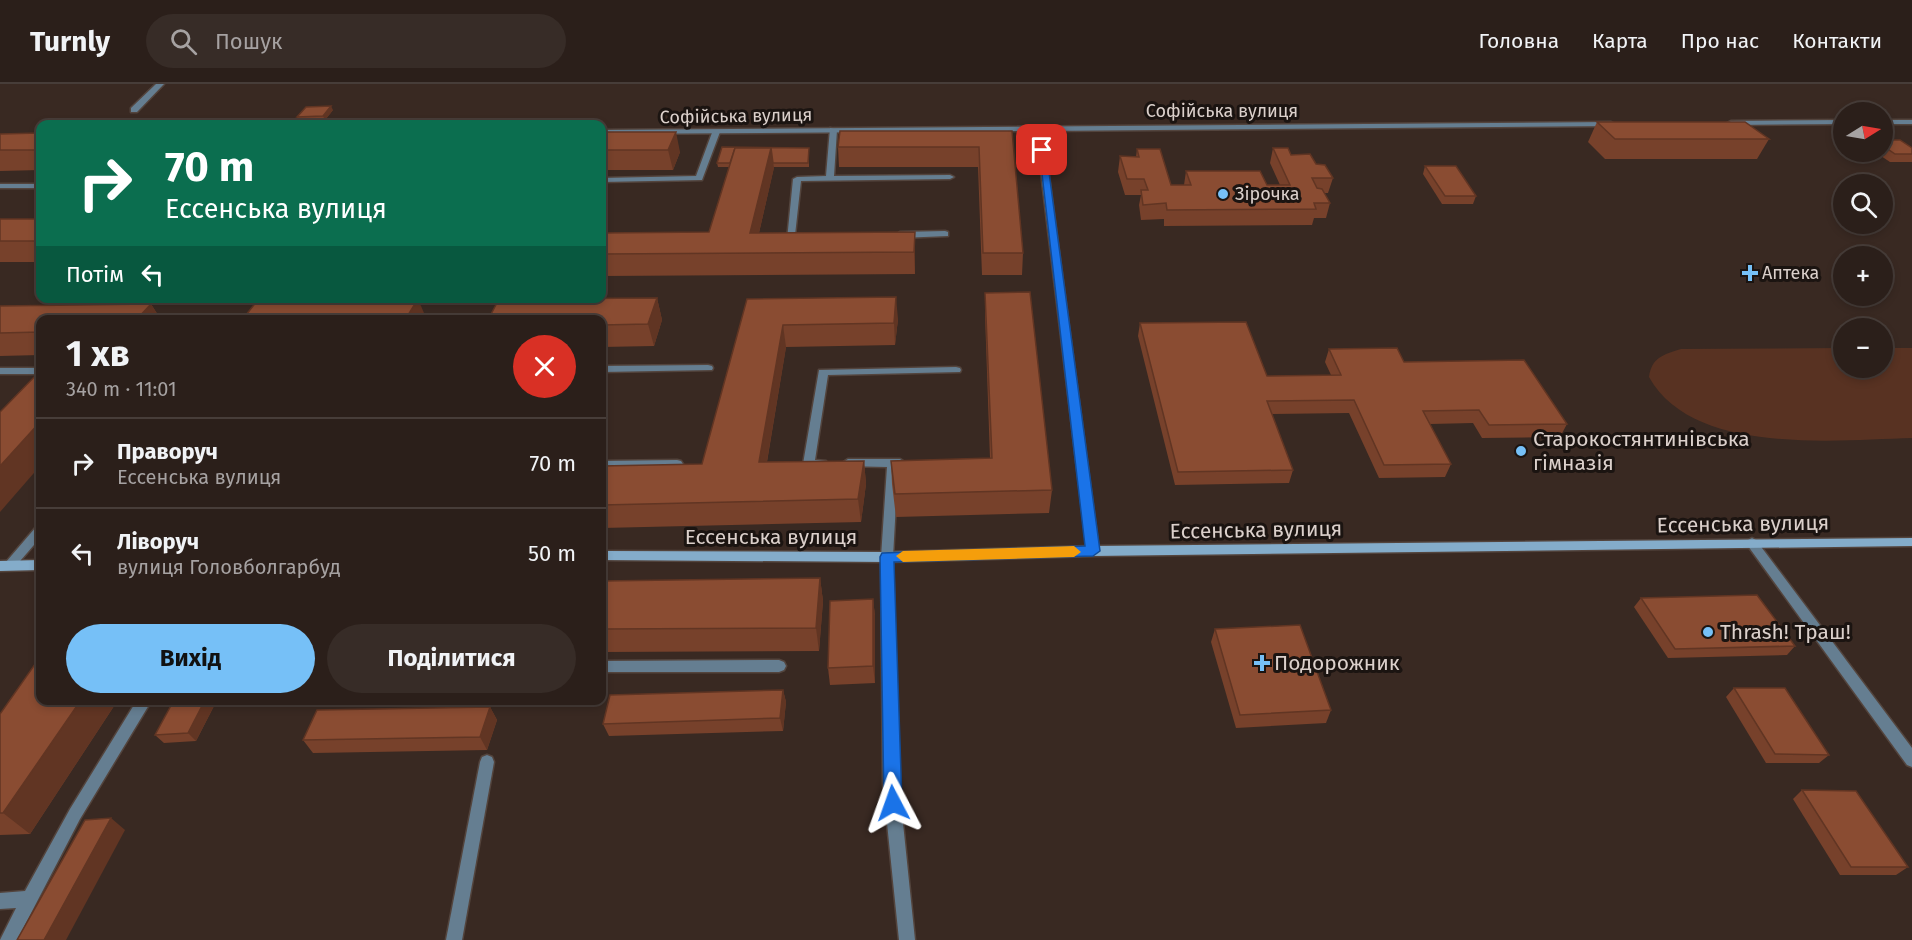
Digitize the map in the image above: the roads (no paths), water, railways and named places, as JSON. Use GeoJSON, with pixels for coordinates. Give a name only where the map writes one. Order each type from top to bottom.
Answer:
{"type":"FeatureCollection","features":[{"type":"Feature","properties":{"kind":"street"},"geometry":{"type":"LineString","coordinates":[[134,110],[160,84]]}},
{"type":"Feature","properties":{"kind":"street"},"geometry":{"type":"LineString","coordinates":[[1726,123],[1833,122]]}},
{"type":"Feature","properties":{"kind":"street"},"geometry":{"type":"LineString","coordinates":[[1893,122],[1912,122]]}},
{"type":"Feature","properties":{"kind":"street","name":"Софійська вулиця"},"geometry":{"type":"LineString","coordinates":[[606,132],[1621,124]]}},
{"type":"Feature","properties":{"kind":"street"},"geometry":{"type":"LineString","coordinates":[[1039,128],[1093,551]]}},
{"type":"Feature","properties":{"kind":"street"},"geometry":{"type":"LineString","coordinates":[[830,178],[833,130]]}},
{"type":"Feature","properties":{"kind":"street"},"geometry":{"type":"LineString","coordinates":[[606,180],[699,178],[716,132]]}},
{"type":"Feature","properties":{"kind":"street"},"geometry":{"type":"LineString","coordinates":[[814,237],[790,238],[797,179],[950,177]]}},
{"type":"Feature","properties":{"kind":"street"},"geometry":{"type":"LineString","coordinates":[[0,186],[36,186]]}},
{"type":"Feature","properties":{"kind":"street"},"geometry":{"type":"LineString","coordinates":[[885,236],[945,234]]}},
{"type":"Feature","properties":{"kind":"street"},"geometry":{"type":"LineString","coordinates":[[606,369],[708,368]]}},
{"type":"Feature","properties":{"kind":"street"},"geometry":{"type":"LineString","coordinates":[[0,371],[36,370]]}},
{"type":"Feature","properties":{"kind":"street"},"geometry":{"type":"LineString","coordinates":[[916,463],[809,464],[823,372],[956,370]]}},
{"type":"Feature","properties":{"kind":"street"},"geometry":{"type":"LineString","coordinates":[[893,463],[887,557],[891,784],[907,940]]}},
{"type":"Feature","properties":{"kind":"street"},"geometry":{"type":"LineString","coordinates":[[606,465],[677,464]]}},
{"type":"Feature","properties":{"kind":"street"},"geometry":{"type":"LineString","coordinates":[[5,566],[36,534]]}},
{"type":"Feature","properties":{"kind":"street","name":"Ессенська вулиця"},"geometry":{"type":"LineString","coordinates":[[606,556],[887,557],[1093,551],[1912,542]]}},
{"type":"Feature","properties":{"kind":"street"},"geometry":{"type":"LineString","coordinates":[[1752,543],[1912,760]]}},
{"type":"Feature","properties":{"kind":"street"},"geometry":{"type":"LineString","coordinates":[[5,566],[36,565]]}},
{"type":"Feature","properties":{"kind":"street"},"geometry":{"type":"LineString","coordinates":[[606,668],[779,666]]}},
{"type":"Feature","properties":{"kind":"street"},"geometry":{"type":"LineString","coordinates":[[8,940],[75,814],[142,705]]}},
{"type":"Feature","properties":{"kind":"street"},"geometry":{"type":"LineString","coordinates":[[454,940],[486,762]]}},
{"type":"Feature","properties":{"kind":"street"},"geometry":{"type":"LineString","coordinates":[[0,901],[30,900]]}},
{"type":"Feature","properties":{"kind":"place","name":"Зірочка"},"geometry":{"type":"Point","coordinates":[1223,194]}},
{"type":"Feature","properties":{"kind":"place","name":"Аптека"},"geometry":{"type":"Point","coordinates":[1750,273]}},
{"type":"Feature","properties":{"kind":"place","name":"Старокостянтинівська гімназія"},"geometry":{"type":"Point","coordinates":[1521,451]}},
{"type":"Feature","properties":{"kind":"place","name":"Thrash! Траш!"},"geometry":{"type":"Point","coordinates":[1708,632]}},
{"type":"Feature","properties":{"kind":"place","name":"Подорожник"},"geometry":{"type":"Point","coordinates":[1262,663]}}]}
